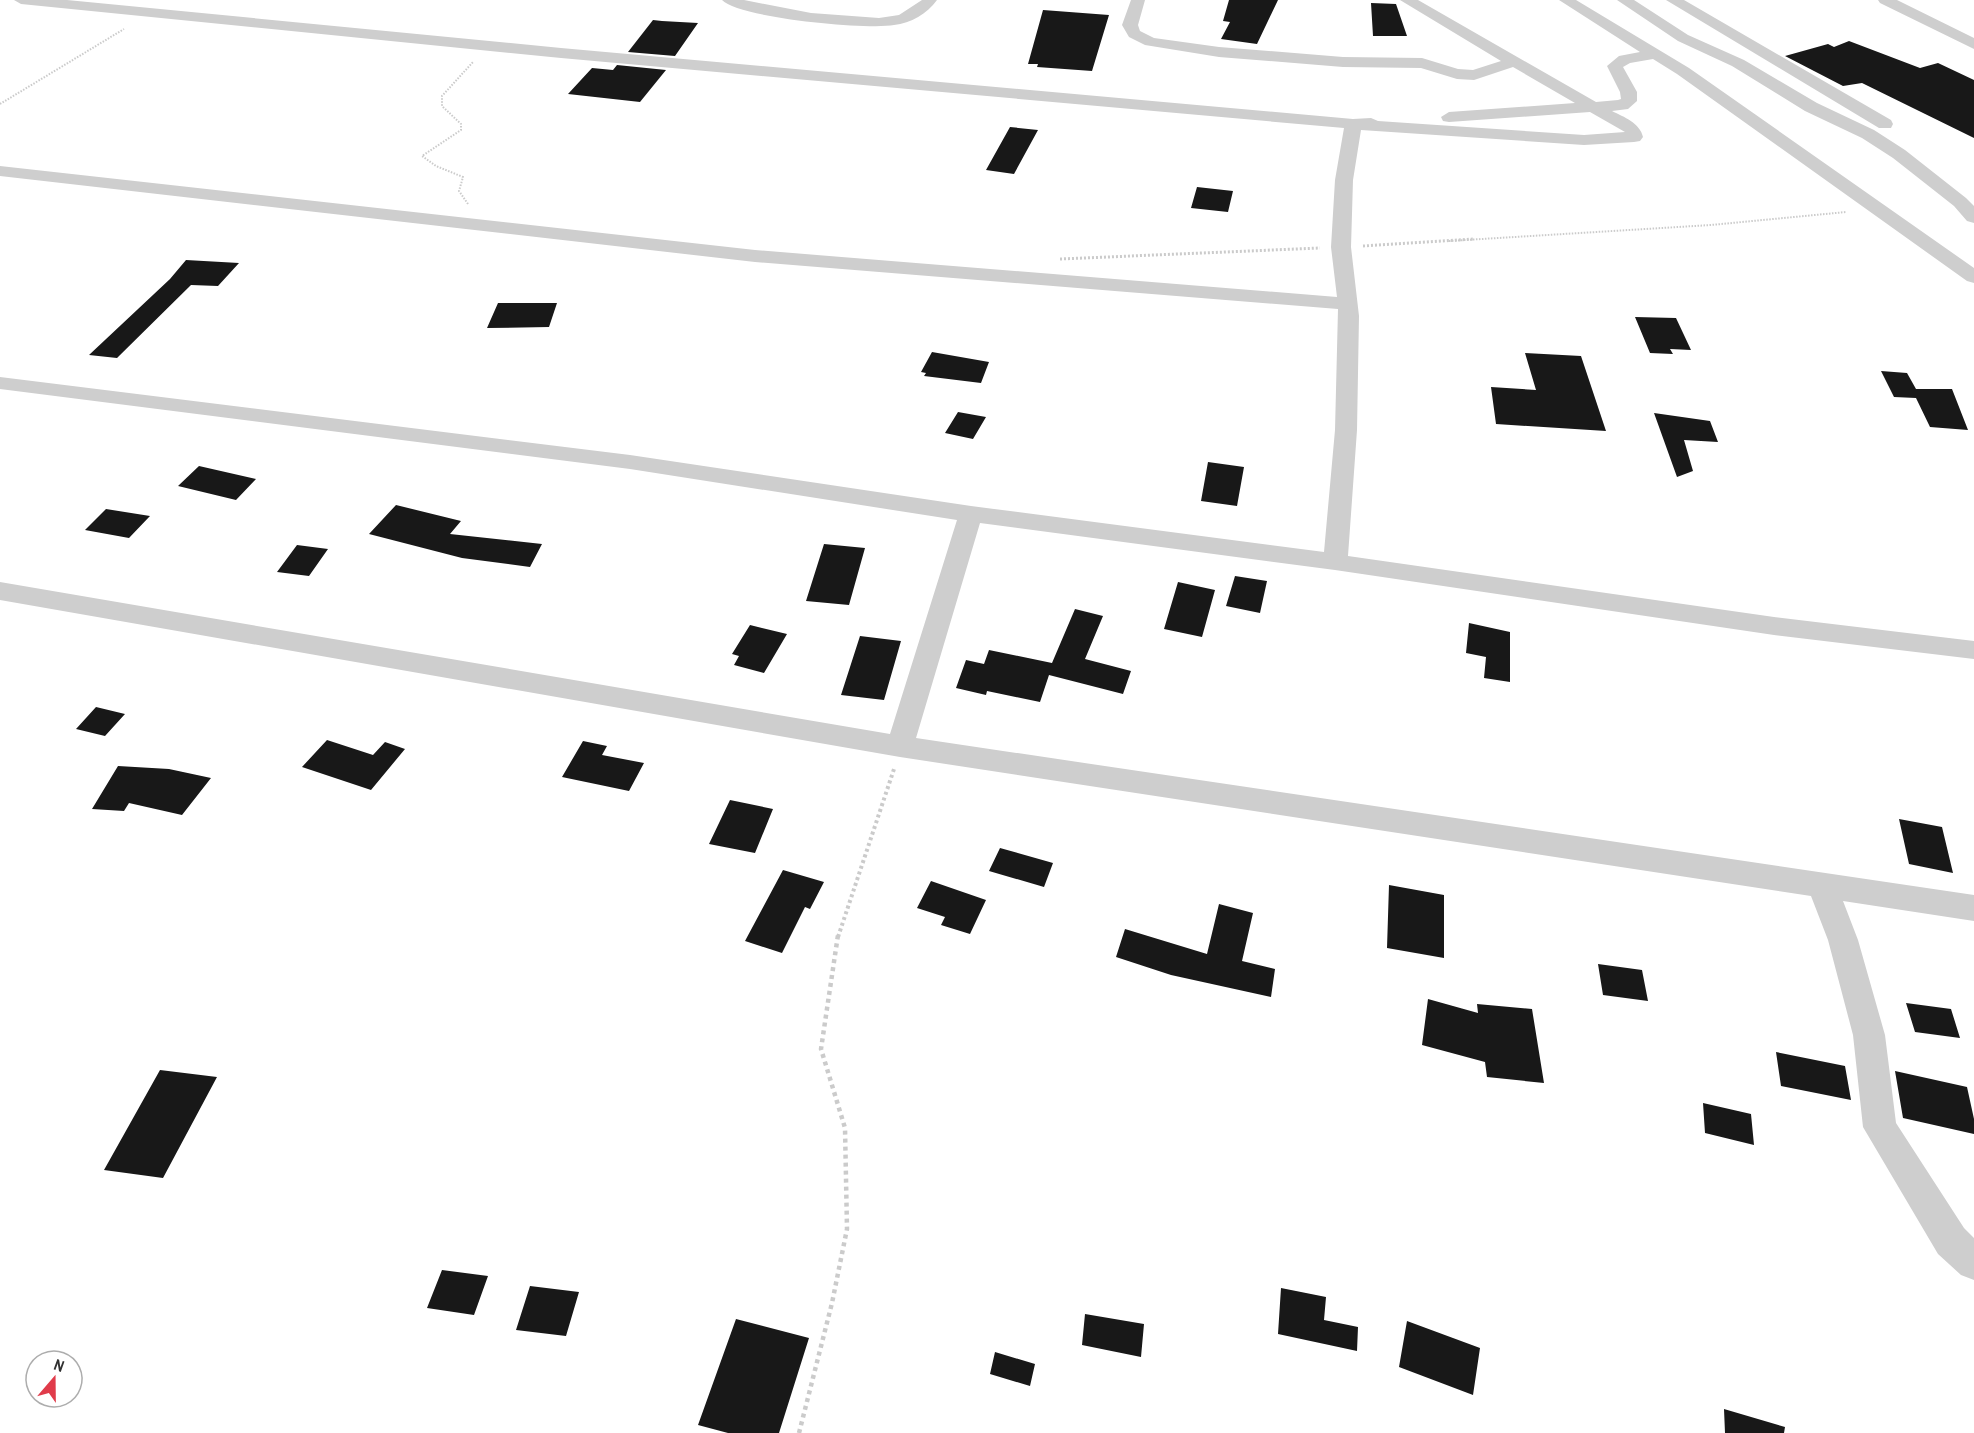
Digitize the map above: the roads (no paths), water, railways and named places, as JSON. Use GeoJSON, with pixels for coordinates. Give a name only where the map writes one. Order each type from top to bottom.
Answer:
{"type":"FeatureCollection","features":[{"type":"Feature","properties":{"kind":"street"},"geometry":{"type":"LineString","coordinates":[[21,0],[1353,124],[1573,139],[1634,137],[1630,128],[1594,106],[1407,0]]}},
{"type":"Feature","properties":{"kind":"street"},"geometry":{"type":"LineString","coordinates":[[153,12],[173,0]]}},
{"type":"Feature","properties":{"kind":"street"},"geometry":{"type":"LineString","coordinates":[[729,0],[780,12],[856,20],[895,21],[916,11],[930,0]]}},
{"type":"Feature","properties":{"kind":"street"},"geometry":{"type":"LineString","coordinates":[[1138,0],[1130,25],[1134,34],[1150,42],[1309,60],[1422,63],[1457,74],[1474,75],[1513,62]]}},
{"type":"Feature","properties":{"kind":"street"},"geometry":{"type":"LineString","coordinates":[[1566,0],[1656,54],[1974,278]]}},
{"type":"Feature","properties":{"kind":"street"},"geometry":{"type":"LineString","coordinates":[[1624,0],[1683,38],[1738,63],[1810,107],[1868,134],[1899,154],[1952,195],[1974,217]]}},
{"type":"Feature","properties":{"kind":"street"},"geometry":{"type":"LineString","coordinates":[[1672,0],[1885,124]]}},
{"type":"Feature","properties":{"kind":"street"},"geometry":{"type":"LineString","coordinates":[[1885,0],[1974,44]]}},
{"type":"Feature","properties":{"kind":"street"},"geometry":{"type":"LineString","coordinates":[[1353,124],[1622,105],[1629,101],[1630,94],[1628,88],[1618,78],[1615,66],[1626,58],[1656,54]]}},
{"type":"Feature","properties":{"kind":"street"},"geometry":{"type":"LineString","coordinates":[[1335,562],[1346,430],[1348,304],[1341,247],[1344,180],[1353,124]]}},
{"type":"Feature","properties":{"kind":"street"},"geometry":{"type":"LineString","coordinates":[[0,171],[755,256],[1348,304]]}},
{"type":"Feature","properties":{"kind":"street"},"geometry":{"type":"LineString","coordinates":[[0,383],[630,462],[971,514],[1335,562],[1774,626],[1974,650]]}},
{"type":"Feature","properties":{"kind":"street"},"geometry":{"type":"LineString","coordinates":[[900,746],[971,514]]}},
{"type":"Feature","properties":{"kind":"street"},"geometry":{"type":"LineString","coordinates":[[0,591],[900,746],[1974,908]]}},
{"type":"Feature","properties":{"kind":"street"},"geometry":{"type":"LineString","coordinates":[[1822,885],[1843,940],[1869,1035],[1880,1127],[1951,1241],[1974,1262]]}}]}
